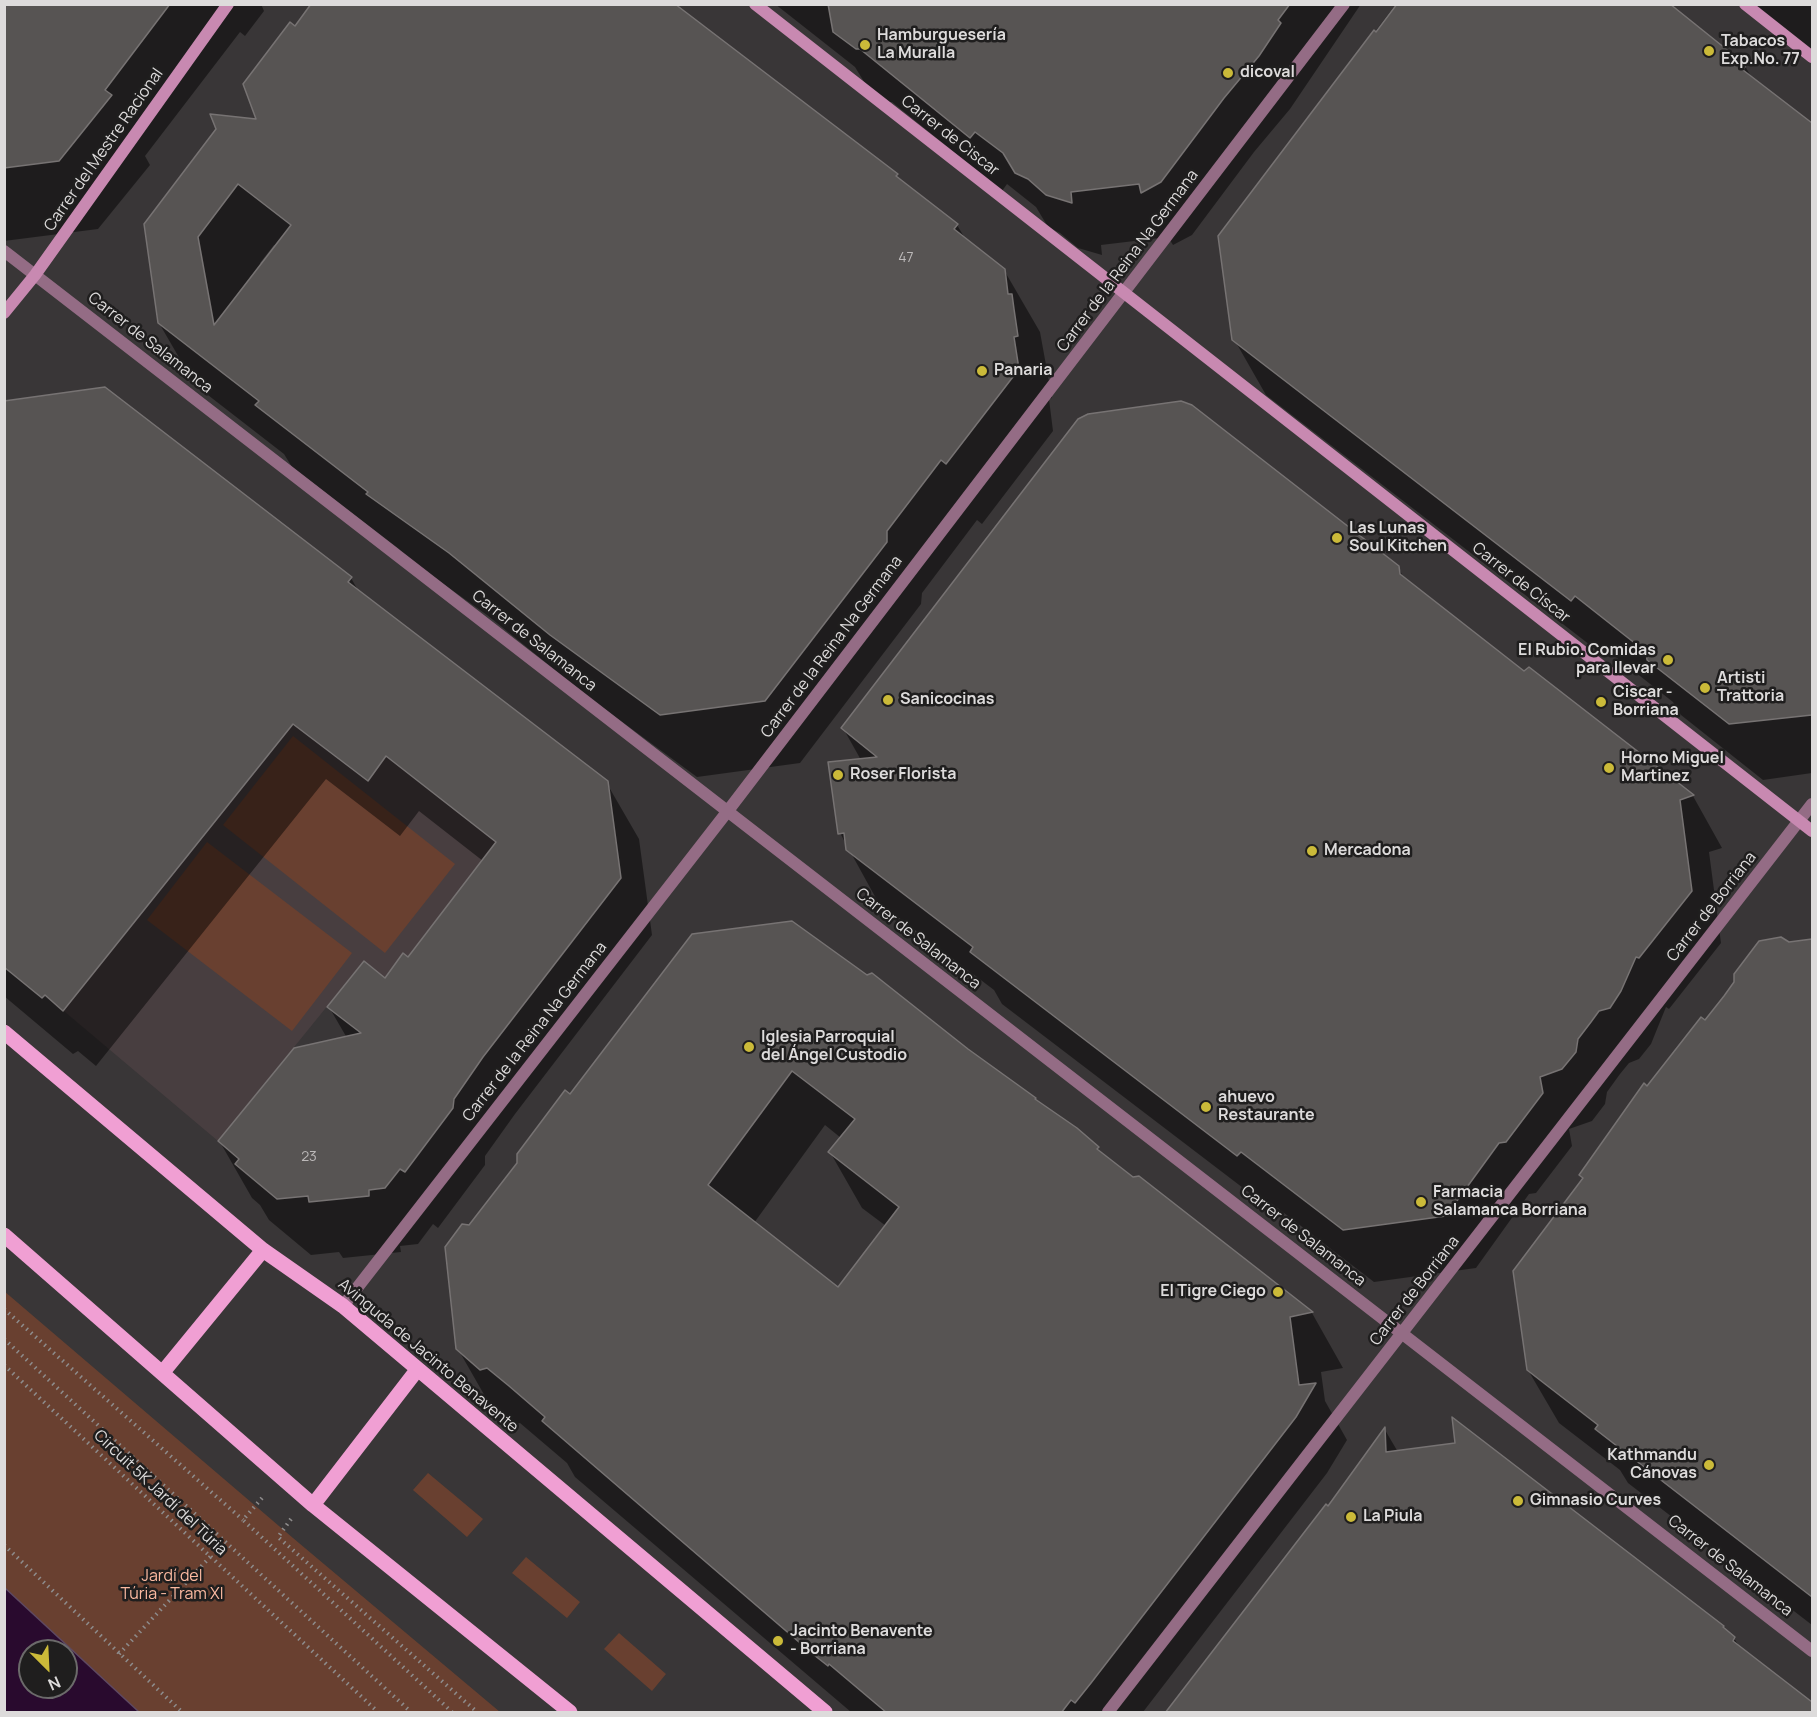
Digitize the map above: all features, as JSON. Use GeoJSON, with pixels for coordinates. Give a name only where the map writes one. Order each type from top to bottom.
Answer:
{"type":"FeatureCollection","features":[{"type":"Feature","properties":{"kind":"main road","name":"Avinguda de Jacinto Benavente"},"geometry":{"type":"LineString","coordinates":[[4,1032],[263,1250],[343,1306],[825,1713]]}},
{"type":"Feature","properties":{"kind":"main road"},"geometry":{"type":"LineString","coordinates":[[4,1235],[313,1505],[570,1713]]}},
{"type":"Feature","properties":{"kind":"main road"},"geometry":{"type":"LineString","coordinates":[[163,1372],[263,1250]]}},
{"type":"Feature","properties":{"kind":"main road"},"geometry":{"type":"LineString","coordinates":[[313,1505],[417,1370]]}},
{"type":"Feature","properties":{"kind":"street","name":"Carrer del Mestre Racional"},"geometry":{"type":"LineString","coordinates":[[4,314],[35,275],[228,4]]}},
{"type":"Feature","properties":{"kind":"street","name":"Carrer de Ciscar"},"geometry":{"type":"LineString","coordinates":[[756,4],[1124,293]]}},
{"type":"Feature","properties":{"kind":"street","name":"Carrer de la Reina Na Germana"},"geometry":{"type":"LineString","coordinates":[[343,1306],[727,812],[1344,4]]}},
{"type":"Feature","properties":{"kind":"street"},"geometry":{"type":"LineString","coordinates":[[1745,4],[1812,57]]}},
{"type":"Feature","properties":{"kind":"street","name":"Carrer de Salamanca"},"geometry":{"type":"LineString","coordinates":[[4,251],[1812,1651]]}},
{"type":"Feature","properties":{"kind":"street","name":"Carrer de Císcar"},"geometry":{"type":"LineString","coordinates":[[1124,293],[1812,831]]}},
{"type":"Feature","properties":{"kind":"street","name":"Carrer de Borriana"},"geometry":{"type":"LineString","coordinates":[[1108,1713],[1812,804]]}},
{"type":"Feature","properties":{"kind":"path"},"geometry":{"type":"LineString","coordinates":[[4,1309],[243,1520],[452,1713]]}},
{"type":"Feature","properties":{"kind":"path"},"geometry":{"type":"LineString","coordinates":[[4,1339],[411,1713]]}},
{"type":"Feature","properties":{"kind":"path","name":"Circuit 5K Jardí del Túria"},"geometry":{"type":"LineString","coordinates":[[4,1365],[378,1713]]}},
{"type":"Feature","properties":{"kind":"path"},"geometry":{"type":"LineString","coordinates":[[243,1520],[262,1498]]}},
{"type":"Feature","properties":{"kind":"path"},"geometry":{"type":"LineString","coordinates":[[313,1505],[289,1521],[278,1537],[477,1713]]}},
{"type":"Feature","properties":{"kind":"path"},"geometry":{"type":"LineString","coordinates":[[4,1545],[182,1713]]}},
{"type":"Feature","properties":{"kind":"path"},"geometry":{"type":"LineString","coordinates":[[119,1654],[211,1556]]}},
{"type":"Feature","properties":{"kind":"shaded area"},"geometry":{"type":"Polygon","coordinates":[[[362,593],[608,781],[621,878],[483,1057],[363,962],[218,1141],[46,996],[192,820],[362,593]]]}},
{"type":"Feature","properties":{"kind":"shaded area"},"geometry":{"type":"Polygon","coordinates":[[[5,1588],[60,1639],[18,1639],[18,1699],[78,1699],[78,1656],[139,1712],[5,1712],[5,1588]]]}},
{"type":"Feature","properties":{"kind":"green space"},"geometry":{"type":"Polygon","coordinates":[[[293,736],[455,864],[385,953],[223,825],[293,736]]]}},
{"type":"Feature","properties":{"kind":"green space"},"geometry":{"type":"Polygon","coordinates":[[[207,842],[352,953],[292,1031],[147,920],[207,842]]]}},
{"type":"Feature","properties":{"kind":"green space","name":"Jardí del Túria - Tram XI"},"geometry":{"type":"Polygon","coordinates":[[[4,1291],[500,1712],[139,1712],[78,1656],[78,1639],[60,1639],[5,1588],[4,1291]]]}},
{"type":"Feature","properties":{"kind":"green space"},"geometry":{"type":"Polygon","coordinates":[[[428,1473],[483,1519],[467,1537],[413,1490],[428,1473]]]}},
{"type":"Feature","properties":{"kind":"green space"},"geometry":{"type":"Polygon","coordinates":[[[526,1557],[580,1602],[567,1618],[512,1573],[526,1557]]]}},
{"type":"Feature","properties":{"kind":"green space"},"geometry":{"type":"Polygon","coordinates":[[[619,1633],[666,1674],[652,1691],[604,1649],[619,1633]]]}},
{"type":"Feature","properties":{"kind":"building"},"geometry":{"type":"Polygon","coordinates":[[[4,4],[170,4],[105,90],[112,95],[59,161],[4,168],[4,4]]]}},
{"type":"Feature","properties":{"kind":"building"},"geometry":{"type":"Polygon","coordinates":[[[311,4],[675,4],[898,174],[896,176],[958,224],[954,229],[1005,269],[1008,294],[1012,294],[1018,336],[1014,337],[1019,369],[946,464],[941,460],[887,531],[887,542],[765,701],[660,715],[550,635],[449,553],[366,494],[368,492],[255,405],[259,401],[158,323],[144,224],[216,129],[210,114],[256,119],[243,84],[290,22],[295,26],[311,4]],[[238,184],[198,237],[214,325],[291,225],[238,184]]]}},
{"type":"Feature","properties":{"kind":"building"},"geometry":{"type":"Polygon","coordinates":[[[828,4],[1290,4],[1278,20],[1281,23],[1259,56],[1224,98],[1161,182],[1141,193],[1139,184],[1071,192],[1072,203],[1046,195],[1028,179],[1015,173],[1003,153],[975,132],[970,138],[860,49],[856,49],[833,32],[828,4]]]}},
{"type":"Feature","properties":{"kind":"building"},"geometry":{"type":"Polygon","coordinates":[[[1397,4],[1670,4],[1746,65],[1743,70],[1812,123],[1812,715],[1729,724],[1647,660],[1646,652],[1575,596],[1571,601],[1232,340],[1218,236],[1374,30],[1376,32],[1397,4]]]}},
{"type":"Feature","properties":{"kind":"building"},"geometry":{"type":"Polygon","coordinates":[[[105,387],[352,577],[348,582],[608,781],[621,878],[483,1057],[454,1099],[453,1108],[405,1172],[400,1169],[385,1188],[369,1190],[369,1196],[309,1202],[308,1196],[277,1199],[235,1164],[239,1159],[218,1141],[294,1048],[361,1033],[327,1007],[364,961],[385,978],[403,953],[408,957],[496,842],[386,756],[368,781],[293,724],[63,1011],[45,995],[42,998],[4,967],[4,401],[105,387]]]}},
{"type":"Feature","properties":{"kind":"building"},"geometry":{"type":"Polygon","coordinates":[[[1181,401],[1192,405],[1399,566],[1400,574],[1524,671],[1529,667],[1694,795],[1680,800],[1692,891],[1639,958],[1636,957],[1621,991],[1610,1008],[1599,1011],[1578,1039],[1576,1052],[1562,1069],[1540,1077],[1543,1093],[1506,1142],[1499,1143],[1446,1216],[1343,1230],[1241,1152],[1237,1156],[970,952],[973,947],[846,850],[844,833],[838,834],[828,762],[877,757],[841,728],[1078,419],[1088,414],[1181,401]]]}},
{"type":"Feature","properties":{"kind":"building"},"geometry":{"type":"Polygon","coordinates":[[[792,921],[867,975],[872,973],[968,1049],[1077,1128],[1099,1147],[1097,1149],[1133,1177],[1139,1176],[1313,1312],[1290,1317],[1299,1385],[1316,1383],[1296,1417],[1091,1683],[1075,1703],[1071,1700],[1061,1713],[887,1713],[829,1664],[828,1666],[814,1655],[542,1421],[545,1417],[509,1386],[487,1368],[480,1370],[456,1349],[445,1247],[462,1224],[469,1225],[517,1163],[517,1154],[565,1090],[570,1094],[692,934],[792,921]],[[792,1071],[708,1185],[838,1287],[899,1207],[828,1152],[855,1119],[792,1071]]]}},
{"type":"Feature","properties":{"kind":"building"},"geometry":{"type":"Polygon","coordinates":[[[1781,937],[1789,942],[1812,939],[1812,1597],[1595,1429],[1598,1425],[1527,1370],[1513,1271],[1583,1178],[1579,1175],[1644,1083],[1647,1086],[1701,1017],[1705,1020],[1734,982],[1734,974],[1759,941],[1781,937]]]}},
{"type":"Feature","properties":{"kind":"building"},"geometry":{"type":"Polygon","coordinates":[[[1452,1417],[1724,1626],[1735,1637],[1733,1641],[1812,1702],[1812,1713],[1165,1713],[1326,1504],[1328,1506],[1385,1427],[1386,1452],[1455,1443],[1452,1417]]]}},
{"type":"Feature","properties":{"kind":"place","name":"Hamburguesería La Muralla"},"geometry":{"type":"Point","coordinates":[865,45]}},
{"type":"Feature","properties":{"kind":"place","name":"Tabacos Exp.No. 77"},"geometry":{"type":"Point","coordinates":[1709,51]}},
{"type":"Feature","properties":{"kind":"place","name":"dicoval"},"geometry":{"type":"Point","coordinates":[1228,73]}},
{"type":"Feature","properties":{"kind":"place","name":"Panaria"},"geometry":{"type":"Point","coordinates":[982,371]}},
{"type":"Feature","properties":{"kind":"place","name":"Las Lunas Soul Kitchen"},"geometry":{"type":"Point","coordinates":[1337,538]}},
{"type":"Feature","properties":{"kind":"place","name":"El Rubio. Comidas para llevar"},"geometry":{"type":"Point","coordinates":[1668,660]}},
{"type":"Feature","properties":{"kind":"place","name":"Artisti Trattoria"},"geometry":{"type":"Point","coordinates":[1705,688]}},
{"type":"Feature","properties":{"kind":"place","name":"Sanicocinas"},"geometry":{"type":"Point","coordinates":[888,700]}},
{"type":"Feature","properties":{"kind":"place","name":"Ciscar - Borriana"},"geometry":{"type":"Point","coordinates":[1601,702]}},
{"type":"Feature","properties":{"kind":"place","name":"Horno Miguel Martinez"},"geometry":{"type":"Point","coordinates":[1609,768]}},
{"type":"Feature","properties":{"kind":"place","name":"Roser Florista"},"geometry":{"type":"Point","coordinates":[838,775]}},
{"type":"Feature","properties":{"kind":"place","name":"Mercadona"},"geometry":{"type":"Point","coordinates":[1312,851]}},
{"type":"Feature","properties":{"kind":"place","name":"Iglesia Parroquial del Ángel Custodio"},"geometry":{"type":"Point","coordinates":[749,1047]}},
{"type":"Feature","properties":{"kind":"place","name":"ahuevo Restaurante"},"geometry":{"type":"Point","coordinates":[1206,1107]}},
{"type":"Feature","properties":{"kind":"place","name":"Farmacia Salamanca Borriana"},"geometry":{"type":"Point","coordinates":[1421,1202]}},
{"type":"Feature","properties":{"kind":"place","name":"El Tigre Ciego"},"geometry":{"type":"Point","coordinates":[1278,1292]}},
{"type":"Feature","properties":{"kind":"place","name":"Kathmandu Cánovas"},"geometry":{"type":"Point","coordinates":[1709,1465]}},
{"type":"Feature","properties":{"kind":"place","name":"Gimnasio Curves"},"geometry":{"type":"Point","coordinates":[1518,1501]}},
{"type":"Feature","properties":{"kind":"place","name":"La Piula"},"geometry":{"type":"Point","coordinates":[1351,1517]}},
{"type":"Feature","properties":{"kind":"place","name":"Jacinto Benavente - Borriana"},"geometry":{"type":"Point","coordinates":[778,1641]}}]}
